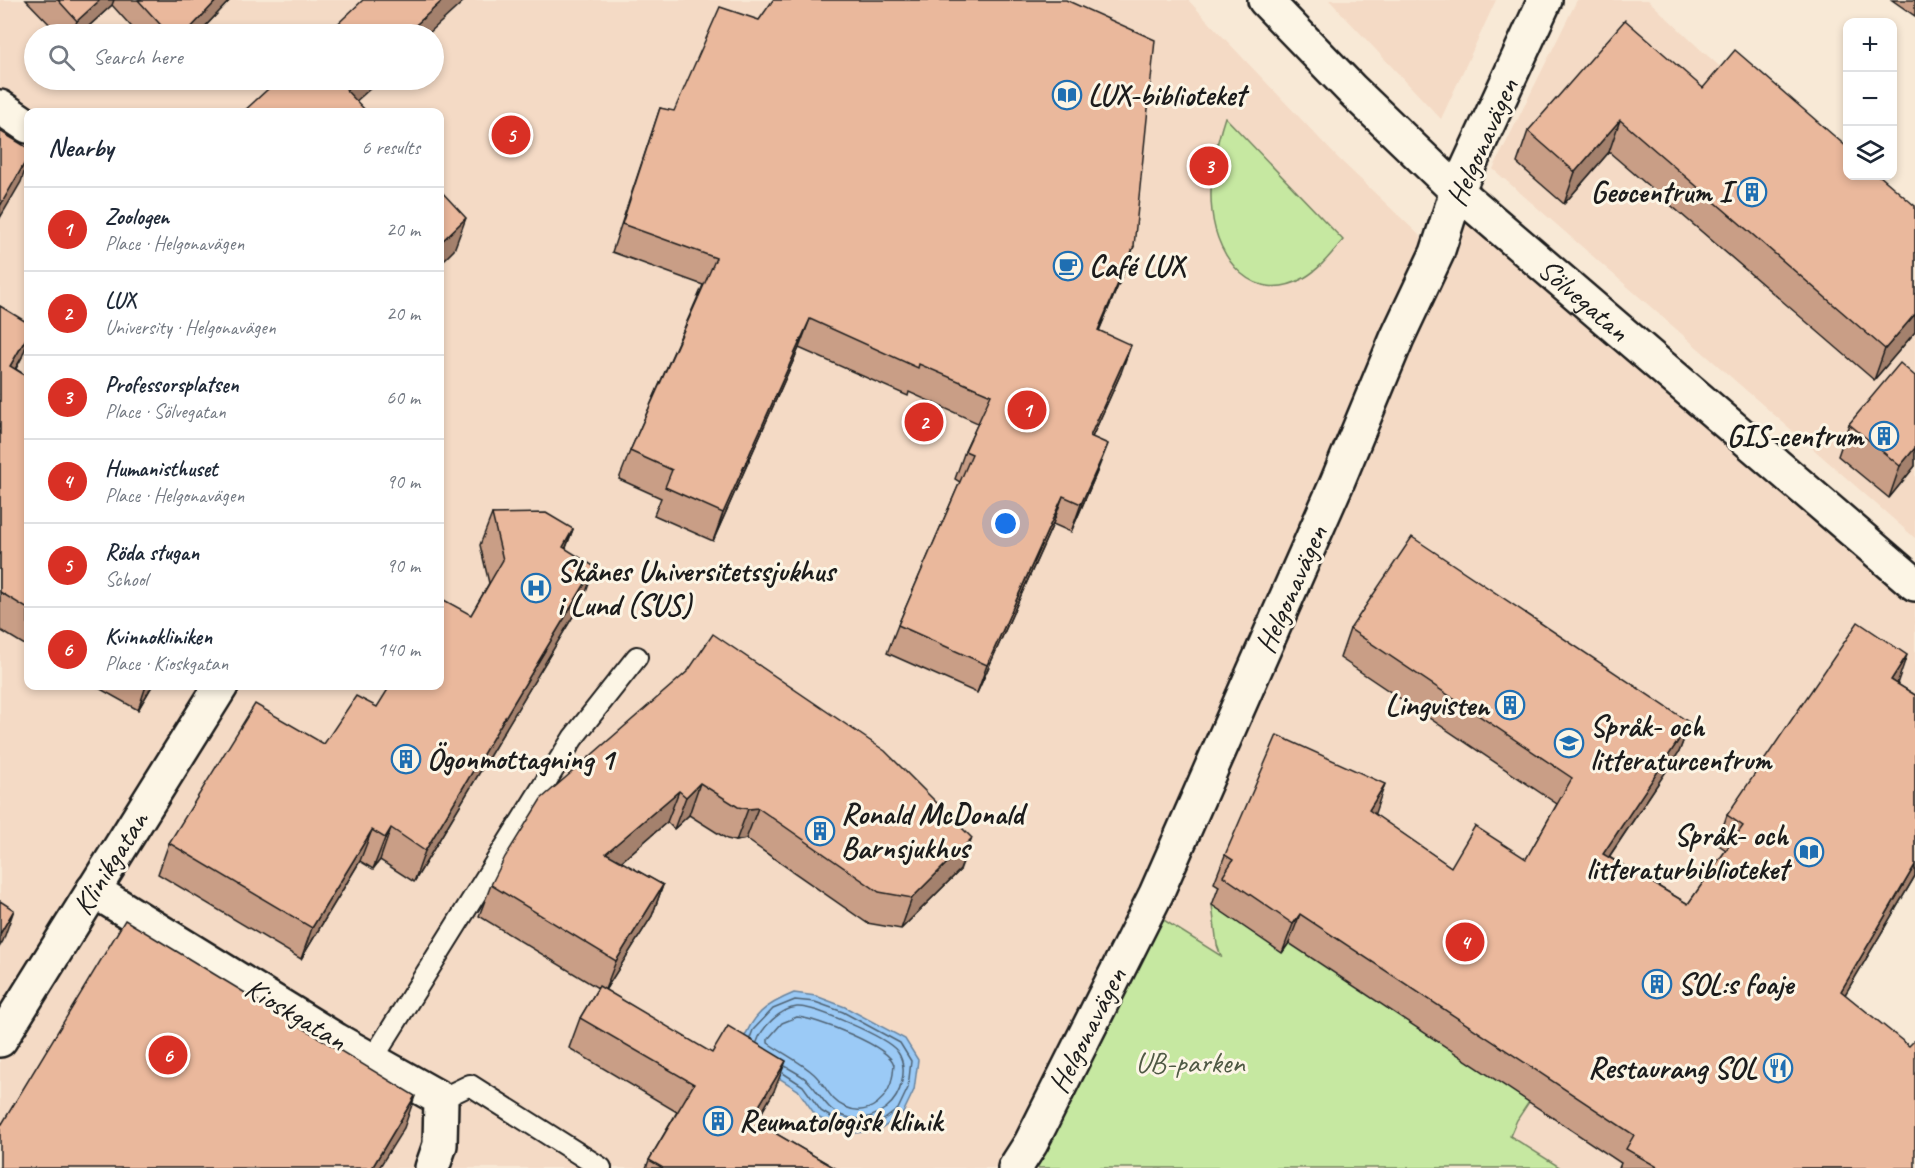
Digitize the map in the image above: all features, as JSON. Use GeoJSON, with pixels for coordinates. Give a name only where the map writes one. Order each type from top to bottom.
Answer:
{"type":"FeatureCollection","features":[{"type":"Feature","properties":{"kind":"street","name":"Sölvegatan"},"geometry":{"type":"LineString","coordinates":[[1265,0],[1352,90],[1457,191],[1915,584]]}},
{"type":"Feature","properties":{"kind":"street","name":"Helgonavägen"},"geometry":{"type":"LineString","coordinates":[[1015,1168],[1031,1143],[1156,894],[1336,485],[1397,338],[1437,253],[1457,191],[1545,0]]}},
{"type":"Feature","properties":{"kind":"street"},"geometry":{"type":"LineString","coordinates":[[0,107],[24,123]]}},
{"type":"Feature","properties":{"kind":"street","name":"Klinikgatan"},"geometry":{"type":"LineString","coordinates":[[0,1040],[218,690]]}},
{"type":"Feature","properties":{"kind":"street","name":"Kioskgatan"},"geometry":{"type":"LineString","coordinates":[[93,890],[372,1060],[441,1099]]}},
{"type":"Feature","properties":{"kind":"street"},"geometry":{"type":"LineString","coordinates":[[432,1168],[440,1145],[441,1099]]}},
{"type":"Feature","properties":{"kind":"lane"},"geometry":{"type":"LineString","coordinates":[[372,1060],[573,738],[637,657]]}},
{"type":"Feature","properties":{"kind":"lane"},"geometry":{"type":"LineString","coordinates":[[441,1099],[470,1085],[601,1168]]}},
{"type":"Feature","properties":{"kind":"shaded area"},"geometry":{"type":"Polygon","coordinates":[[[0,0],[1188,0],[1337,157],[1437,252],[1457,191],[1915,584],[1915,807],[1802,997],[1915,1168],[1561,1168],[1148,910],[1015,1168],[0,1168],[0,0]]]}},
{"type":"Feature","properties":{"kind":"shaded area"},"geometry":{"type":"Polygon","coordinates":[[[1329,0],[1496,0],[1441,119],[1329,0]]]}},
{"type":"Feature","properties":{"kind":"shaded area"},"geometry":{"type":"Polygon","coordinates":[[[1577,0],[1648,0],[1843,175],[1843,180],[1849,180],[1915,238],[1915,538],[1493,169],[1577,0]]]}},
{"type":"Feature","properties":{"kind":"green space"},"geometry":{"type":"Polygon","coordinates":[[[1225,117],[1343,240],[1320,266],[1304,278],[1286,285],[1269,286],[1254,282],[1241,274],[1221,246],[1215,230],[1211,188],[1215,152],[1225,117]]]}},
{"type":"Feature","properties":{"kind":"green space","name":"UB-parken"},"geometry":{"type":"Polygon","coordinates":[[[1212,905],[1312,909],[1529,1102],[1510,1136],[1561,1168],[1015,1168],[1148,910],[1221,956],[1217,945],[1212,905]]]}},
{"type":"Feature","properties":{"kind":"water"},"geometry":{"type":"Polygon","coordinates":[[[794,993],[816,996],[845,1007],[905,1039],[918,1060],[914,1090],[903,1113],[880,1130],[855,1133],[837,1128],[816,1116],[798,1090],[774,1075],[741,1045],[750,1025],[761,1012],[794,993]]]}},
{"type":"Feature","properties":{"kind":"building"},"geometry":{"type":"Polygon","coordinates":[[[58,0],[100,0],[77,21],[58,0]]]}},
{"type":"Feature","properties":{"kind":"building"},"geometry":{"type":"Polygon","coordinates":[[[138,0],[217,0],[194,24],[160,24],[138,0]]]}},
{"type":"Feature","properties":{"kind":"building"},"geometry":{"type":"Polygon","coordinates":[[[363,0],[443,0],[417,24],[338,24],[363,0]]]}},
{"type":"Feature","properties":{"kind":"building"},"geometry":{"type":"Polygon","coordinates":[[[773,0],[1066,0],[1155,40],[1134,246],[1098,330],[1131,345],[1090,436],[1108,444],[1081,504],[1063,496],[987,665],[898,625],[972,454],[965,451],[991,395],[919,364],[918,368],[810,319],[723,513],[665,487],[672,470],[630,451],[716,258],[622,224],[660,108],[674,111],[720,7],[759,20],[773,0]]]}},
{"type":"Feature","properties":{"kind":"building","name":"Geocentrum I"},"geometry":{"type":"Polygon","coordinates":[[[1625,20],[1703,88],[1735,50],[1843,144],[1843,180],[1885,180],[1915,206],[1915,314],[1885,349],[1620,120],[1575,172],[1528,131],[1625,20]]]}},
{"type":"Feature","properties":{"kind":"building"},"geometry":{"type":"Polygon","coordinates":[[[267,90],[346,90],[363,108],[247,108],[267,90]]]}},
{"type":"Feature","properties":{"kind":"building"},"geometry":{"type":"Polygon","coordinates":[[[0,131],[24,146],[24,164],[0,206],[0,131]]]}},
{"type":"Feature","properties":{"kind":"building"},"geometry":{"type":"Polygon","coordinates":[[[444,194],[466,218],[444,239],[444,194]]]}},
{"type":"Feature","properties":{"kind":"building"},"geometry":{"type":"Polygon","coordinates":[[[0,306],[24,321],[24,342],[10,366],[24,375],[24,607],[0,592],[0,306]]]}},
{"type":"Feature","properties":{"kind":"building"},"geometry":{"type":"Polygon","coordinates":[[[1900,363],[1915,376],[1915,448],[1900,466],[1849,424],[1900,363]]]}},
{"type":"Feature","properties":{"kind":"building","name":"Ögonmottagning 1"},"geometry":{"type":"Polygon","coordinates":[[[546,513],[573,529],[563,547],[595,567],[425,851],[391,828],[385,838],[372,830],[312,928],[169,843],[255,704],[324,744],[356,696],[377,707],[388,690],[444,690],[444,600],[471,615],[503,560],[492,514],[546,513]]]}},
{"type":"Feature","properties":{"kind":"building"},"geometry":{"type":"Polygon","coordinates":[[[1412,537],[1690,723],[1603,854],[1688,904],[1743,826],[1727,815],[1858,622],[1907,655],[1891,680],[1915,695],[1915,865],[1841,991],[1909,1046],[1915,1040],[1915,1168],[1659,1168],[1626,1149],[1634,1135],[1300,914],[1293,924],[1223,876],[1233,860],[1225,855],[1277,735],[1385,784],[1369,810],[1451,867],[1475,826],[1526,859],[1572,778],[1350,629],[1412,537]]]}},
{"type":"Feature","properties":{"kind":"building","name":"Ronald McDonald Barnsjukhus"},"geometry":{"type":"Polygon","coordinates":[[[713,634],[885,751],[972,838],[912,898],[879,892],[758,808],[738,807],[700,783],[686,797],[679,791],[606,853],[663,885],[616,961],[491,885],[505,857],[541,799],[688,671],[713,634]]]}},
{"type":"Feature","properties":{"kind":"building"},"geometry":{"type":"Polygon","coordinates":[[[0,901],[14,910],[0,934],[0,901]]]}},
{"type":"Feature","properties":{"kind":"building"},"geometry":{"type":"Polygon","coordinates":[[[125,920],[415,1096],[372,1168],[0,1168],[0,1122],[2,1124],[125,920]]]}},
{"type":"Feature","properties":{"kind":"building"},"geometry":{"type":"Polygon","coordinates":[[[599,986],[712,1053],[728,1026],[786,1061],[751,1119],[835,1168],[663,1168],[649,1160],[694,1084],[580,1018],[599,986]]]}},
{"type":"Feature","properties":{"kind":"place","name":"LUX-biblioteket"},"geometry":{"type":"Point","coordinates":[1067,95]}},
{"type":"Feature","properties":{"kind":"place","name":"Röda stugan"},"geometry":{"type":"Point","coordinates":[511,135]}},
{"type":"Feature","properties":{"kind":"place","name":"Professorsplatsen"},"geometry":{"type":"Point","coordinates":[1209,166]}},
{"type":"Feature","properties":{"kind":"place","name":"Geocentrum I"},"geometry":{"type":"Point","coordinates":[1752,192]}},
{"type":"Feature","properties":{"kind":"place","name":"Café LUX"},"geometry":{"type":"Point","coordinates":[1068,266]}},
{"type":"Feature","properties":{"kind":"place","name":"Zoologen"},"geometry":{"type":"Point","coordinates":[1027,410]}},
{"type":"Feature","properties":{"kind":"place","name":"LUX"},"geometry":{"type":"Point","coordinates":[924,422]}},
{"type":"Feature","properties":{"kind":"place","name":"GIS-centrum"},"geometry":{"type":"Point","coordinates":[1884,436]}},
{"type":"Feature","properties":{"kind":"place","name":"Skånes Universitetssjukhus i Lund (SUS)"},"geometry":{"type":"Point","coordinates":[536,588]}},
{"type":"Feature","properties":{"kind":"place","name":"Lingvisten"},"geometry":{"type":"Point","coordinates":[1510,705]}},
{"type":"Feature","properties":{"kind":"place","name":"Språk- och litteraturcentrum"},"geometry":{"type":"Point","coordinates":[1569,743]}},
{"type":"Feature","properties":{"kind":"place","name":"Ögonmottagning 1"},"geometry":{"type":"Point","coordinates":[406,759]}},
{"type":"Feature","properties":{"kind":"place","name":"Ronald McDonald Barnsjukhus"},"geometry":{"type":"Point","coordinates":[820,831]}},
{"type":"Feature","properties":{"kind":"place","name":"Språk- och litteraturbiblioteket"},"geometry":{"type":"Point","coordinates":[1809,852]}},
{"type":"Feature","properties":{"kind":"place","name":"Humanisthuset"},"geometry":{"type":"Point","coordinates":[1465,942]}},
{"type":"Feature","properties":{"kind":"place","name":"SOL:s foaje"},"geometry":{"type":"Point","coordinates":[1657,984]}},
{"type":"Feature","properties":{"kind":"place","name":"Kvinnokliniken"},"geometry":{"type":"Point","coordinates":[168,1055]}},
{"type":"Feature","properties":{"kind":"place","name":"Restaurang SOL"},"geometry":{"type":"Point","coordinates":[1778,1068]}},
{"type":"Feature","properties":{"kind":"place","name":"Reumatologisk klinik"},"geometry":{"type":"Point","coordinates":[718,1121]}}]}
